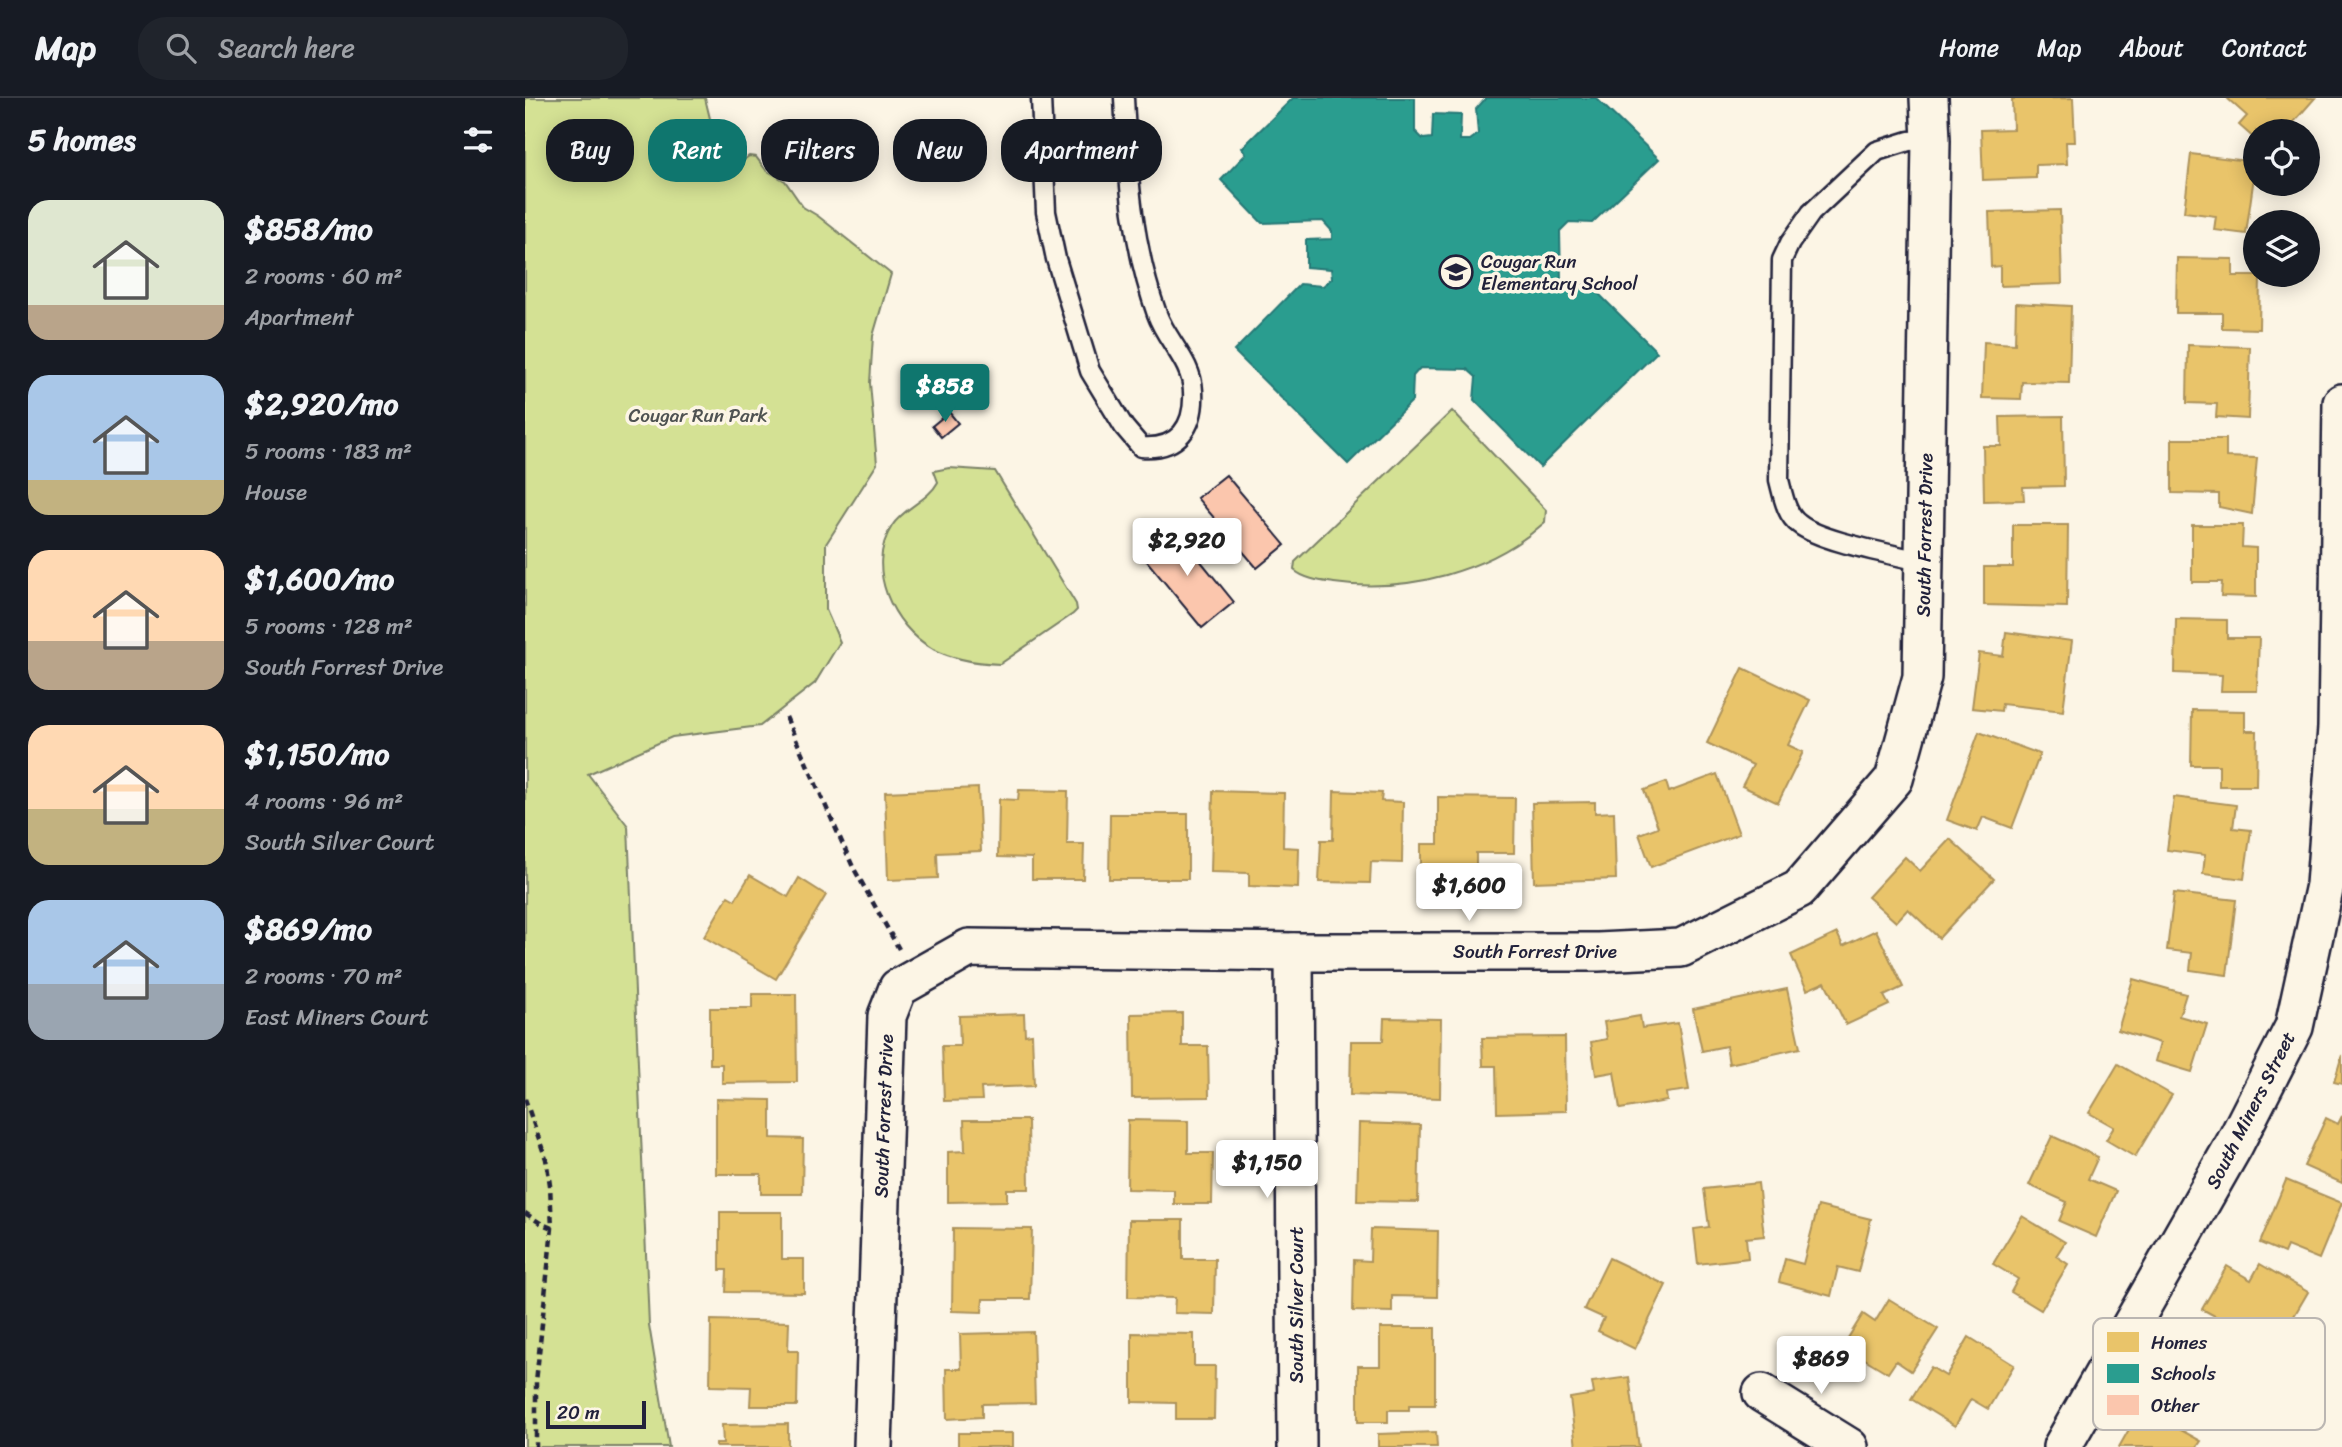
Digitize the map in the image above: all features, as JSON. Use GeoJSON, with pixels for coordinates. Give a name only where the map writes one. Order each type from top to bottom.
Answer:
{"type":"FeatureCollection","features":[{"type":"Feature","properties":{"kind":"street","name":"South Forrest Drive"},"geometry":{"type":"LineString","coordinates":[[873,1447],[887,1016],[898,988],[969,948],[1598,952],[1681,948],[1800,889],[1894,779],[1922,677],[1931,140],[1929,98]]}},
{"type":"Feature","properties":{"kind":"street","name":"South Miners Street"},"geometry":{"type":"LineString","coordinates":[[2135,1318],[2234,1145],[2294,1027],[2325,886],[2337,728],[2342,403]]}},
{"type":"Feature","properties":{"kind":"street","name":"South Silver Court"},"geometry":{"type":"LineString","coordinates":[[1294,952],[1297,1447]]}},
{"type":"Feature","properties":{"kind":"street"},"geometry":{"type":"LineString","coordinates":[[1762,1393],[1849,1447]]}},
{"type":"Feature","properties":{"kind":"street","name":"South Miners Street"},"geometry":{"type":"LineString","coordinates":[[2062,1447],[2093,1393]]}},
{"type":"Feature","properties":{"kind":"lane"},"geometry":{"type":"LineString","coordinates":[[1041,98],[1046,212],[1056,259],[1090,371],[1123,427],[1141,447],[1158,448],[1175,442],[1186,427],[1193,393],[1191,377],[1157,317],[1138,247],[1131,209],[1124,98]]}},
{"type":"Feature","properties":{"kind":"lane"},"geometry":{"type":"LineString","coordinates":[[1924,562],[1817,535],[1797,523],[1784,502],[1779,480],[1782,260],[1790,243],[1811,213],[1877,151],[1909,141],[1931,140]]}},
{"type":"Feature","properties":{"kind":"path"},"geometry":{"type":"LineString","coordinates":[[786,717],[853,867],[915,979]]}},
{"type":"Feature","properties":{"kind":"path"},"geometry":{"type":"LineString","coordinates":[[525,1099],[546,1159],[552,1228],[536,1382],[536,1447]]}},
{"type":"Feature","properties":{"kind":"path"},"geometry":{"type":"LineString","coordinates":[[525,1213],[552,1228]]}},
{"type":"Feature","properties":{"kind":"green space","name":"Cougar Run Park"},"geometry":{"type":"Polygon","coordinates":[[[525,98],[705,98],[710,119],[648,119],[648,182],[747,182],[747,158],[756,157],[761,164],[761,182],[786,182],[803,207],[891,274],[873,336],[870,383],[877,464],[826,544],[826,610],[840,642],[815,683],[760,726],[672,737],[588,774],[628,826],[649,1325],[669,1447],[525,1447],[525,98]]]}},
{"type":"Feature","properties":{"kind":"green space"},"geometry":{"type":"Polygon","coordinates":[[[1452,411],[1546,510],[1545,522],[1499,554],[1446,575],[1418,581],[1390,585],[1334,583],[1308,578],[1294,570],[1295,562],[1452,411]]]}},
{"type":"Feature","properties":{"kind":"green space"},"geometry":{"type":"Polygon","coordinates":[[[949,468],[995,471],[1076,604],[1077,610],[1073,614],[1000,664],[949,656],[918,639],[895,611],[882,577],[884,542],[892,526],[934,489],[938,482],[934,471],[949,468]]]}},
{"type":"Feature","properties":{"kind":"building: Homes"},"geometry":{"type":"Polygon","coordinates":[[[2073,98],[2075,142],[2066,142],[2067,164],[2036,165],[2036,178],[1983,180],[1981,130],[2013,129],[2012,99],[2073,98]]]}},
{"type":"Feature","properties":{"kind":"building: Homes"},"geometry":{"type":"Polygon","coordinates":[[[2315,98],[2297,119],[2244,119],[2247,116],[2228,99],[2315,98]]]}},
{"type":"Feature","properties":{"kind":"building: Homes"},"geometry":{"type":"Polygon","coordinates":[[[2191,154],[2243,160],[2243,196],[2251,196],[2249,210],[2243,210],[2243,234],[2214,230],[2216,216],[2184,212],[2191,154]]]}},
{"type":"Feature","properties":{"kind":"building: Homes"},"geometry":{"type":"Polygon","coordinates":[[[2060,210],[2062,284],[2000,286],[2000,266],[1991,267],[1989,212],[2060,210]]]}},
{"type":"Feature","properties":{"kind":"building: Homes"},"geometry":{"type":"Polygon","coordinates":[[[2177,258],[2233,259],[2233,276],[2243,276],[2243,287],[2260,287],[2259,329],[2222,328],[2222,313],[2176,313],[2177,258]]]}},
{"type":"Feature","properties":{"kind":"building: Homes"},"geometry":{"type":"Polygon","coordinates":[[[2016,303],[2071,306],[2069,383],[2022,382],[2021,399],[1982,398],[1984,342],[2015,344],[2016,303]]]}},
{"type":"Feature","properties":{"kind":"building: Homes"},"geometry":{"type":"Polygon","coordinates":[[[2188,345],[2250,347],[2248,419],[2216,417],[2217,404],[2187,403],[2188,345]]]}},
{"type":"Feature","properties":{"kind":"building: Homes"},"geometry":{"type":"Polygon","coordinates":[[[2063,416],[2064,486],[2023,487],[2024,500],[1984,501],[1983,446],[2001,446],[2000,417],[2063,416]]]}},
{"type":"Feature","properties":{"kind":"building: Homes"},"geometry":{"type":"Polygon","coordinates":[[[2172,439],[2226,439],[2226,457],[2257,458],[2252,514],[2219,507],[2219,494],[2172,493],[2172,439]]]}},
{"type":"Feature","properties":{"kind":"building: Homes"},"geometry":{"type":"Polygon","coordinates":[[[2013,525],[2068,525],[2067,607],[1984,605],[1984,567],[2013,567],[2013,525]]]}},
{"type":"Feature","properties":{"kind":"building: Homes"},"geometry":{"type":"Polygon","coordinates":[[[2192,525],[2243,525],[2242,547],[2256,548],[2256,597],[2221,596],[2222,582],[2192,582],[2192,525]]]}},
{"type":"Feature","properties":{"kind":"building: Homes"},"geometry":{"type":"Polygon","coordinates":[[[2176,619],[2227,620],[2227,638],[2259,638],[2257,691],[2221,691],[2222,675],[2175,673],[2176,619]]]}},
{"type":"Feature","properties":{"kind":"building: Homes"},"geometry":{"type":"Polygon","coordinates":[[[2006,632],[2072,641],[2063,711],[2002,704],[2001,711],[1972,708],[1979,653],[2003,656],[2006,632]]]}},
{"type":"Feature","properties":{"kind":"building: Homes"},"geometry":{"type":"Polygon","coordinates":[[[1743,668],[1810,700],[1788,745],[1803,752],[1778,803],[1742,786],[1753,765],[1707,743],[1743,668]]]}},
{"type":"Feature","properties":{"kind":"building: Homes"},"geometry":{"type":"Polygon","coordinates":[[[2192,710],[2245,711],[2245,731],[2257,731],[2256,786],[2219,786],[2219,765],[2191,765],[2192,710]]]}},
{"type":"Feature","properties":{"kind":"building: Homes"},"geometry":{"type":"Polygon","coordinates":[[[1979,732],[2040,754],[2012,828],[1983,817],[1977,831],[1947,820],[1979,732]]]}},
{"type":"Feature","properties":{"kind":"building: Homes"},"geometry":{"type":"Polygon","coordinates":[[[1717,774],[1739,834],[1651,867],[1639,834],[1658,827],[1644,790],[1666,782],[1669,792],[1717,774]]]}},
{"type":"Feature","properties":{"kind":"building: Homes"},"geometry":{"type":"Polygon","coordinates":[[[978,788],[981,851],[937,853],[938,878],[888,880],[885,792],[978,788]]]}},
{"type":"Feature","properties":{"kind":"building: Homes"},"geometry":{"type":"Polygon","coordinates":[[[1019,790],[1068,791],[1067,844],[1084,844],[1083,879],[1032,879],[1032,858],[998,857],[999,799],[1018,800],[1019,790]]]}},
{"type":"Feature","properties":{"kind":"building: Homes"},"geometry":{"type":"Polygon","coordinates":[[[1213,791],[1284,793],[1283,847],[1299,848],[1298,888],[1249,886],[1249,873],[1211,872],[1213,791]]]}},
{"type":"Feature","properties":{"kind":"building: Homes"},"geometry":{"type":"Polygon","coordinates":[[[1334,791],[1382,793],[1381,801],[1403,802],[1402,863],[1371,862],[1370,883],[1319,882],[1321,840],[1333,840],[1334,791]]]}},
{"type":"Feature","properties":{"kind":"building: Homes"},"geometry":{"type":"Polygon","coordinates":[[[1438,797],[1515,798],[1514,853],[1476,853],[1476,885],[1421,885],[1421,844],[1438,844],[1438,797]]]}},
{"type":"Feature","properties":{"kind":"building: Homes"},"geometry":{"type":"Polygon","coordinates":[[[2174,797],[2236,805],[2233,828],[2251,830],[2244,879],[2203,874],[2205,855],[2167,850],[2174,797]]]}},
{"type":"Feature","properties":{"kind":"building: Homes"},"geometry":{"type":"Polygon","coordinates":[[[1595,802],[1595,813],[1614,812],[1616,879],[1534,882],[1532,803],[1595,802]]]}},
{"type":"Feature","properties":{"kind":"building: Homes"},"geometry":{"type":"Polygon","coordinates":[[[1110,814],[1188,814],[1188,879],[1109,879],[1110,814]]]}},
{"type":"Feature","properties":{"kind":"building: Homes"},"geometry":{"type":"Polygon","coordinates":[[[1950,839],[1994,879],[1939,938],[1908,909],[1896,922],[1868,897],[1905,857],[1920,871],[1950,839]]]}},
{"type":"Feature","properties":{"kind":"building: Homes"},"geometry":{"type":"Polygon","coordinates":[[[750,875],[788,897],[799,878],[826,895],[776,979],[704,937],[728,896],[735,900],[750,875]]]}},
{"type":"Feature","properties":{"kind":"building: Homes"},"geometry":{"type":"Polygon","coordinates":[[[2174,893],[2236,900],[2227,975],[2190,970],[2192,953],[2167,950],[2174,893]]]}},
{"type":"Feature","properties":{"kind":"building: Homes"},"geometry":{"type":"Polygon","coordinates":[[[1876,930],[1903,987],[1884,996],[1889,1005],[1846,1025],[1825,982],[1807,990],[1791,955],[1837,933],[1843,946],[1876,930]]]}},
{"type":"Feature","properties":{"kind":"building: Homes"},"geometry":{"type":"Polygon","coordinates":[[[2133,979],[2186,994],[2179,1016],[2207,1024],[2192,1072],[2155,1061],[2160,1043],[2118,1030],[2133,979]]]}},
{"type":"Feature","properties":{"kind":"building: Homes"},"geometry":{"type":"Polygon","coordinates":[[[1787,989],[1800,1048],[1729,1064],[1726,1046],[1702,1051],[1693,1009],[1787,989]]]}},
{"type":"Feature","properties":{"kind":"building: Homes"},"geometry":{"type":"Polygon","coordinates":[[[752,994],[796,994],[797,1082],[722,1083],[722,1064],[710,1064],[710,1008],[752,1008],[752,994]]]}},
{"type":"Feature","properties":{"kind":"building: Homes"},"geometry":{"type":"Polygon","coordinates":[[[1182,1013],[1182,1046],[1208,1046],[1209,1097],[1132,1098],[1131,1014],[1182,1013]]]}},
{"type":"Feature","properties":{"kind":"building: Homes"},"geometry":{"type":"Polygon","coordinates":[[[1024,1014],[1025,1035],[1032,1034],[1034,1086],[981,1088],[982,1100],[944,1101],[942,1046],[960,1046],[959,1016],[1024,1014]]]}},
{"type":"Feature","properties":{"kind":"building: Homes"},"geometry":{"type":"Polygon","coordinates":[[[1640,1016],[1642,1028],[1678,1023],[1689,1090],[1666,1093],[1667,1101],[1620,1109],[1614,1072],[1596,1075],[1591,1042],[1607,1039],[1604,1022],[1640,1016]]]}},
{"type":"Feature","properties":{"kind":"building: Homes"},"geometry":{"type":"Polygon","coordinates":[[[1384,1018],[1441,1019],[1440,1098],[1350,1095],[1351,1041],[1383,1041],[1384,1018]]]}},
{"type":"Feature","properties":{"kind":"building: Homes"},"geometry":{"type":"Polygon","coordinates":[[[1565,1037],[1566,1111],[1497,1113],[1496,1066],[1483,1066],[1482,1038],[1565,1037]]]}},
{"type":"Feature","properties":{"kind":"building: Homes"},"geometry":{"type":"Polygon","coordinates":[[[2342,1055],[2342,1084],[2334,1082],[2342,1055]]]}},
{"type":"Feature","properties":{"kind":"building: Homes"},"geometry":{"type":"Polygon","coordinates":[[[2118,1064],[2172,1095],[2135,1157],[2106,1140],[2114,1127],[2089,1113],[2118,1064]]]}},
{"type":"Feature","properties":{"kind":"building: Homes"},"geometry":{"type":"Polygon","coordinates":[[[716,1099],[771,1100],[771,1138],[803,1139],[802,1194],[761,1194],[761,1174],[716,1174],[716,1099]]]}},
{"type":"Feature","properties":{"kind":"building: Homes"},"geometry":{"type":"Polygon","coordinates":[[[2342,1116],[2342,1183],[2304,1166],[2326,1118],[2338,1124],[2342,1116]]]}},
{"type":"Feature","properties":{"kind":"building: Homes"},"geometry":{"type":"Polygon","coordinates":[[[964,1120],[1028,1120],[1029,1189],[1007,1189],[1007,1201],[948,1202],[948,1152],[965,1151],[964,1120]]]}},
{"type":"Feature","properties":{"kind":"building: Homes"},"geometry":{"type":"Polygon","coordinates":[[[1128,1120],[1188,1121],[1188,1153],[1213,1153],[1212,1204],[1174,1204],[1174,1190],[1127,1189],[1128,1120]]]}},
{"type":"Feature","properties":{"kind":"building: Homes"},"geometry":{"type":"Polygon","coordinates":[[[1359,1123],[1420,1125],[1418,1202],[1357,1201],[1359,1123]]]}},
{"type":"Feature","properties":{"kind":"building: Homes"},"geometry":{"type":"Polygon","coordinates":[[[2052,1136],[2098,1157],[2088,1179],[2116,1191],[2096,1237],[2059,1221],[2067,1202],[2029,1185],[2052,1136]]]}},
{"type":"Feature","properties":{"kind":"building: Homes"},"geometry":{"type":"Polygon","coordinates":[[[2286,1180],[2342,1203],[2319,1259],[2287,1246],[2284,1253],[2260,1243],[2286,1180]]]}},
{"type":"Feature","properties":{"kind":"building: Homes"},"geometry":{"type":"Polygon","coordinates":[[[1758,1183],[1764,1236],[1746,1238],[1748,1258],[1698,1264],[1694,1229],[1709,1227],[1704,1189],[1758,1183]]]}},
{"type":"Feature","properties":{"kind":"building: Homes"},"geometry":{"type":"Polygon","coordinates":[[[1818,1206],[1871,1219],[1858,1272],[1838,1267],[1831,1296],[1779,1282],[1785,1259],[1803,1264],[1818,1206]]]}},
{"type":"Feature","properties":{"kind":"building: Homes"},"geometry":{"type":"Polygon","coordinates":[[[720,1212],[782,1212],[782,1259],[804,1259],[804,1293],[726,1292],[727,1270],[720,1270],[720,1212]]]}},
{"type":"Feature","properties":{"kind":"building: Homes"},"geometry":{"type":"Polygon","coordinates":[[[2022,1216],[2065,1242],[2056,1256],[2068,1264],[2041,1310],[2011,1292],[2018,1279],[1993,1264],[2022,1216]]]}},
{"type":"Feature","properties":{"kind":"building: Homes"},"geometry":{"type":"Polygon","coordinates":[[[1129,1220],[1183,1220],[1183,1259],[1215,1259],[1214,1314],[1174,1313],[1175,1298],[1128,1297],[1129,1220]]]}},
{"type":"Feature","properties":{"kind":"building: Homes"},"geometry":{"type":"Polygon","coordinates":[[[953,1228],[1032,1229],[1030,1299],[983,1299],[982,1312],[952,1311],[953,1228]]]}},
{"type":"Feature","properties":{"kind":"building: Homes"},"geometry":{"type":"Polygon","coordinates":[[[1371,1229],[1438,1231],[1437,1297],[1392,1296],[1392,1312],[1353,1311],[1354,1260],[1370,1261],[1371,1229]]]}},
{"type":"Feature","properties":{"kind":"building: Homes"},"geometry":{"type":"Polygon","coordinates":[[[1609,1258],[1666,1285],[1635,1349],[1598,1331],[1604,1318],[1584,1309],[1609,1258]]]}},
{"type":"Feature","properties":{"kind":"building: Homes"},"geometry":{"type":"Polygon","coordinates":[[[2260,1264],[2308,1292],[2293,1318],[2218,1318],[2202,1309],[2227,1266],[2251,1280],[2260,1264]]]}},
{"type":"Feature","properties":{"kind":"building: Homes"},"geometry":{"type":"Polygon","coordinates":[[[1889,1299],[1938,1329],[1911,1371],[1896,1361],[1888,1373],[1843,1346],[1863,1314],[1875,1322],[1889,1299]]]}},
{"type":"Feature","properties":{"kind":"building: Homes"},"geometry":{"type":"Polygon","coordinates":[[[711,1320],[789,1322],[788,1351],[798,1351],[797,1406],[750,1406],[751,1387],[710,1386],[711,1320]]]}},
{"type":"Feature","properties":{"kind":"building: Homes"},"geometry":{"type":"Polygon","coordinates":[[[1380,1328],[1435,1328],[1435,1405],[1409,1405],[1409,1410],[1388,1410],[1388,1422],[1358,1422],[1358,1366],[1380,1366],[1380,1328]]]}},
{"type":"Feature","properties":{"kind":"building: Homes"},"geometry":{"type":"Polygon","coordinates":[[[1033,1332],[1035,1403],[982,1404],[982,1417],[947,1419],[946,1369],[961,1369],[960,1334],[1033,1332]]]}},
{"type":"Feature","properties":{"kind":"building: Homes"},"geometry":{"type":"Polygon","coordinates":[[[1132,1333],[1194,1334],[1194,1366],[1215,1366],[1214,1419],[1176,1419],[1176,1403],[1132,1402],[1132,1333]]]}},
{"type":"Feature","properties":{"kind":"building: Homes"},"geometry":{"type":"Polygon","coordinates":[[[1969,1337],[2014,1365],[1988,1409],[1971,1399],[1955,1426],[1911,1399],[1931,1367],[1946,1376],[1969,1337]]]}},
{"type":"Feature","properties":{"kind":"building: Homes"},"geometry":{"type":"Polygon","coordinates":[[[1629,1377],[1639,1447],[1576,1447],[1570,1398],[1594,1394],[1592,1382],[1629,1377]]]}},
{"type":"Feature","properties":{"kind":"building: Homes"},"geometry":{"type":"Polygon","coordinates":[[[788,1424],[788,1447],[716,1447],[716,1444],[723,1444],[722,1425],[788,1424]]]}},
{"type":"Feature","properties":{"kind":"building: Homes"},"geometry":{"type":"Polygon","coordinates":[[[2129,1430],[2181,1430],[2201,1441],[2197,1447],[2119,1447],[2129,1430]]]}},
{"type":"Feature","properties":{"kind":"building: Homes"},"geometry":{"type":"Polygon","coordinates":[[[1436,1432],[1437,1447],[1378,1447],[1378,1434],[1436,1432]]]}},
{"type":"Feature","properties":{"kind":"building: Homes"},"geometry":{"type":"Polygon","coordinates":[[[958,1433],[1013,1433],[1013,1447],[958,1447],[958,1433]]]}},
{"type":"Feature","properties":{"kind":"building: Schools"},"geometry":{"type":"Polygon","coordinates":[[[1293,98],[1415,98],[1415,131],[1423,139],[1432,138],[1433,114],[1461,115],[1460,140],[1470,140],[1478,134],[1476,109],[1486,98],[1596,98],[1659,159],[1592,223],[1569,222],[1560,231],[1561,280],[1570,286],[1590,285],[1657,352],[1540,467],[1474,400],[1476,377],[1467,369],[1420,368],[1413,376],[1412,401],[1348,464],[1234,351],[1300,284],[1323,286],[1332,278],[1331,269],[1306,267],[1306,240],[1332,239],[1332,231],[1323,221],[1262,223],[1221,180],[1246,154],[1242,148],[1293,98]]]}},
{"type":"Feature","properties":{"kind":"building: Other"},"geometry":{"type":"Polygon","coordinates":[[[949,412],[958,423],[941,437],[932,426],[949,412]]]}},
{"type":"Feature","properties":{"kind":"building: Other"},"geometry":{"type":"Polygon","coordinates":[[[1226,475],[1285,545],[1257,568],[1197,498],[1226,475]]]}},
{"type":"Feature","properties":{"kind":"building: Other"},"geometry":{"type":"Polygon","coordinates":[[[1173,527],[1234,602],[1202,628],[1141,554],[1173,527]]]}},
{"type":"Feature","properties":{"kind":"place","name":"Cougar Run Elementary School"},"geometry":{"type":"Point","coordinates":[1456,272]}}]}
